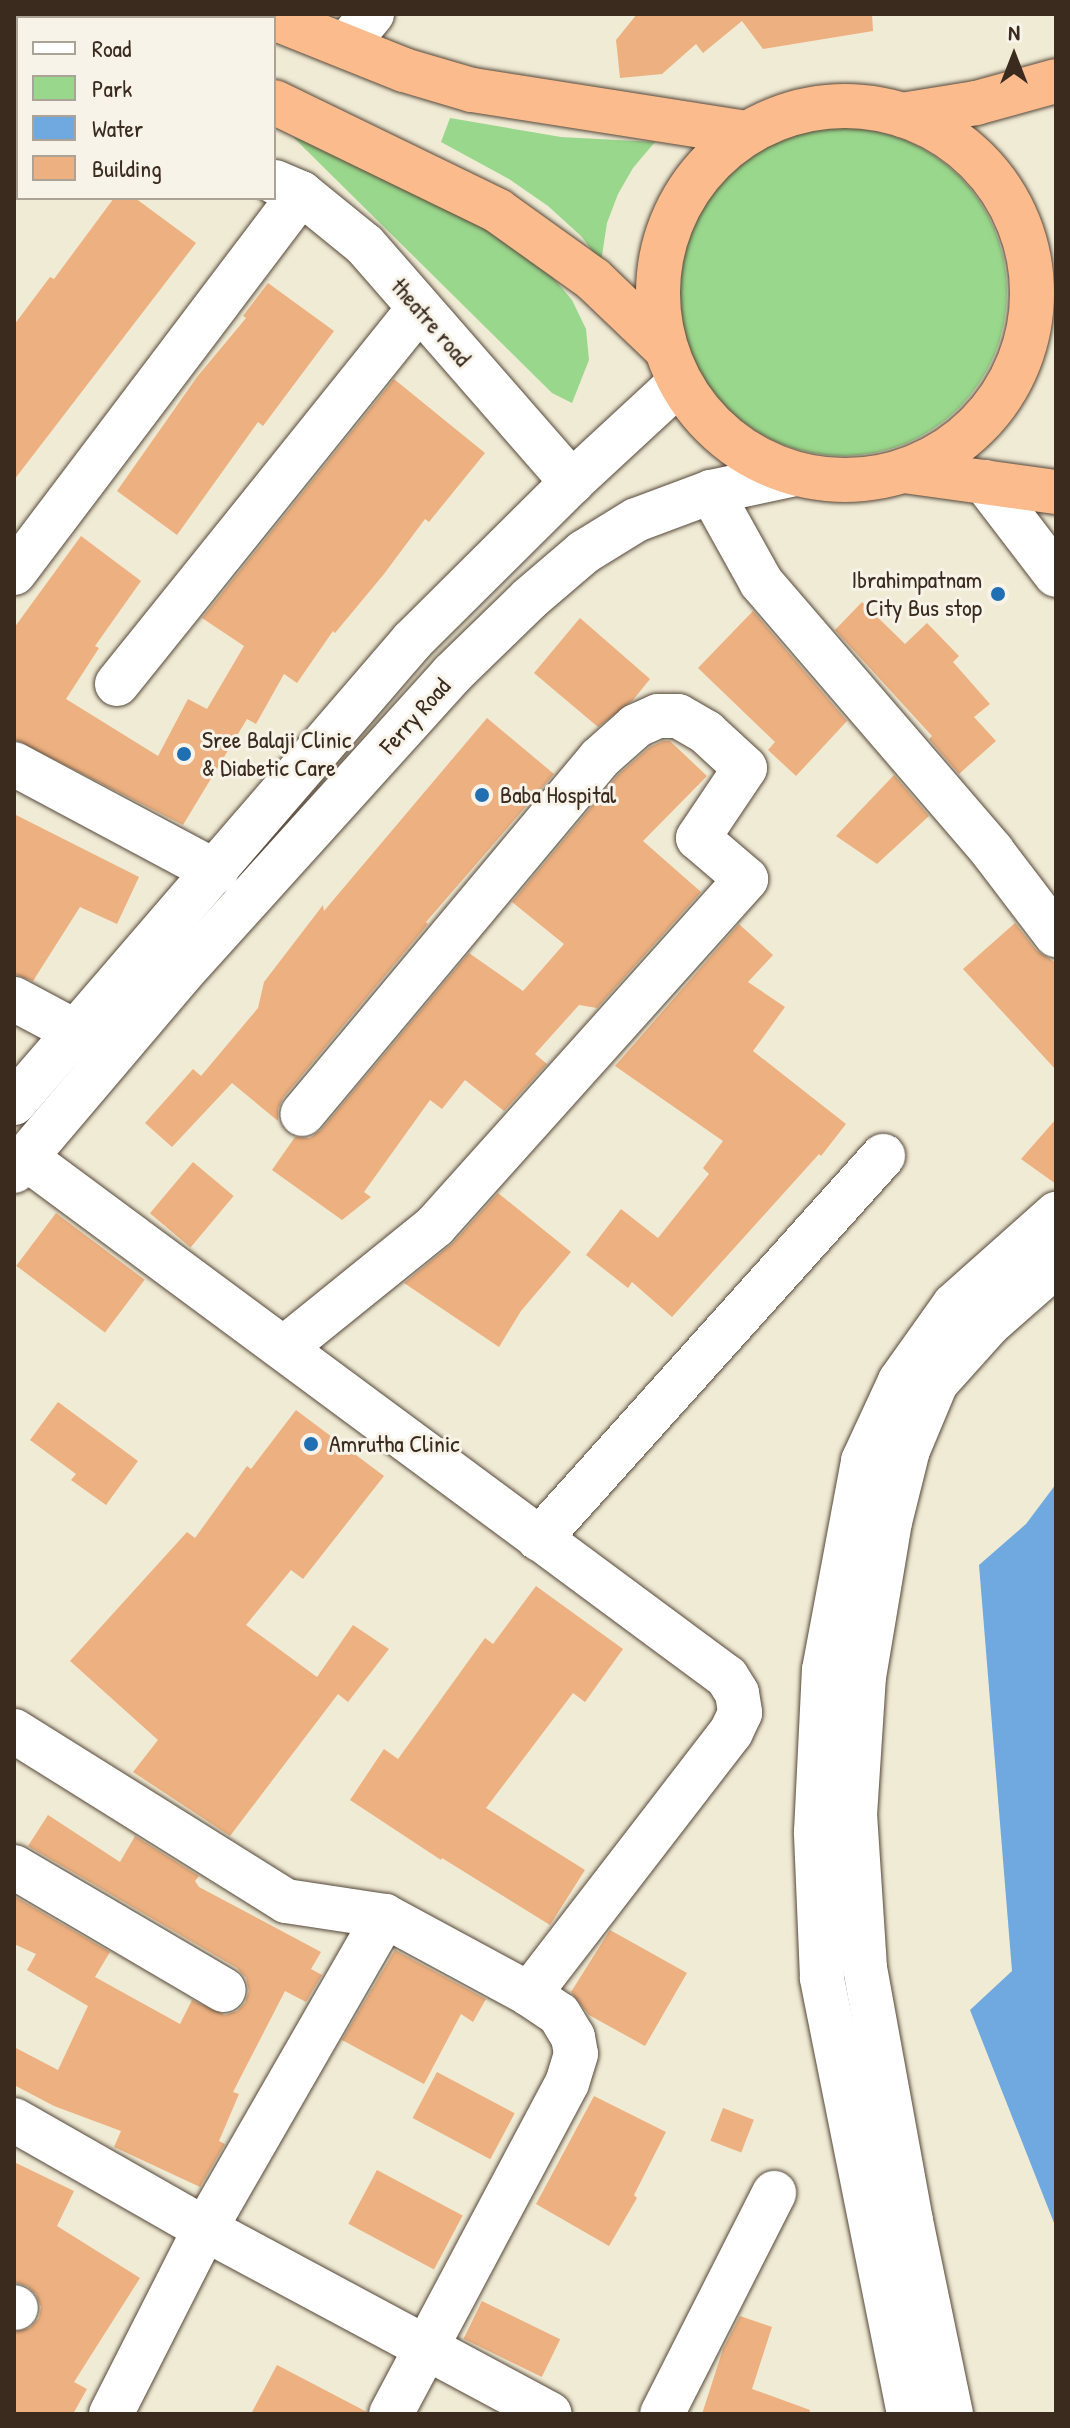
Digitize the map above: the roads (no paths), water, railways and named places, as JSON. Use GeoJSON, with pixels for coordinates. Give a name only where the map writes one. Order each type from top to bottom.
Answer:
{"type":"FeatureCollection","features":[{"type":"Feature","properties":{"kind":"highway"},"geometry":{"type":"LineString","coordinates":[[276,18],[358,30],[404,70],[472,90],[747,133]]}},
{"type":"Feature","properties":{"kind":"highway"},"geometry":{"type":"LineString","coordinates":[[902,115],[976,103],[1056,81]]}},
{"type":"Feature","properties":{"kind":"highway"},"geometry":{"type":"LineString","coordinates":[[276,103],[498,211],[593,279],[672,365],[728,440],[795,474],[849,481],[904,471],[950,448],[989,414],[1017,370],[1044,278],[1018,218],[989,173],[950,138],[902,115],[863,107],[822,107],[784,116],[747,133],[708,164],[679,205],[661,250],[657,300],[672,365]]}},
{"type":"Feature","properties":{"kind":"highway"},"geometry":{"type":"LineString","coordinates":[[904,471],[1056,492]]}},
{"type":"Feature","properties":{"kind":"street","name":"theatre road"},"geometry":{"type":"LineString","coordinates":[[288,188],[365,245],[572,482]]}},
{"type":"Feature","properties":{"kind":"street"},"geometry":{"type":"LineString","coordinates":[[14,573],[288,188]]}},
{"type":"Feature","properties":{"kind":"street"},"geometry":{"type":"LineString","coordinates":[[117,684],[419,309]]}},
{"type":"Feature","properties":{"kind":"street","name":"Ferry Road"},"geometry":{"type":"LineString","coordinates":[[20,1164],[92,1046],[216,872],[413,640],[572,482],[672,365]]}},
{"type":"Feature","properties":{"kind":"street","name":"Ferry Road"},"geometry":{"type":"LineString","coordinates":[[14,1103],[92,1046],[181,974],[452,674],[529,599],[584,552],[636,520],[711,492],[795,474]]}},
{"type":"Feature","properties":{"kind":"street"},"geometry":{"type":"LineString","coordinates":[[985,482],[1055,573]]}},
{"type":"Feature","properties":{"kind":"street"},"geometry":{"type":"LineString","coordinates":[[711,492],[761,582],[992,851],[1056,935]]}},
{"type":"Feature","properties":{"kind":"street"},"geometry":{"type":"LineString","coordinates":[[413,640],[452,674]]}},
{"type":"Feature","properties":{"kind":"street"},"geometry":{"type":"LineString","coordinates":[[284,1348],[435,1226],[746,879],[698,838],[745,768],[706,732],[678,716],[658,716],[636,726],[600,758],[302,1114]]}},
{"type":"Feature","properties":{"kind":"street"},"geometry":{"type":"LineString","coordinates":[[14,764],[216,872]]}},
{"type":"Feature","properties":{"kind":"street"},"geometry":{"type":"LineString","coordinates":[[14,999],[92,1046]]}},
{"type":"Feature","properties":{"kind":"street"},"geometry":{"type":"LineString","coordinates":[[539,1539],[883,1156]]}},
{"type":"Feature","properties":{"kind":"street"},"geometry":{"type":"LineString","coordinates":[[20,1164],[284,1348],[727,1677],[737,1693],[740,1713],[731,1732],[529,1994]]}},
{"type":"Feature","properties":{"kind":"street"},"geometry":{"type":"LineString","coordinates":[[909,2414],[822,1978],[816,1832],[824,1670],[863,1461],[900,1381],[954,1305],[1056,1214]]}},
{"type":"Feature","properties":{"kind":"street"},"geometry":{"type":"LineString","coordinates":[[951,2414],[911,2221],[865,1968],[855,1815],[864,1677],[890,1522],[908,1450],[936,1383],[989,1324],[1056,1265]]}},
{"type":"Feature","properties":{"kind":"street"},"geometry":{"type":"LineString","coordinates":[[14,1731],[286,1901],[385,1916],[529,1994],[559,2014],[573,2037],[576,2054],[567,2083],[391,2414]]}},
{"type":"Feature","properties":{"kind":"street"},"geometry":{"type":"LineString","coordinates":[[14,1867],[224,1990]]}},
{"type":"Feature","properties":{"kind":"street"},"geometry":{"type":"LineString","coordinates":[[111,2414],[205,2229],[385,1916]]}},
{"type":"Feature","properties":{"kind":"street"},"geometry":{"type":"LineString","coordinates":[[14,2120],[205,2229],[550,2414]]}},
{"type":"Feature","properties":{"kind":"street"},"geometry":{"type":"LineString","coordinates":[[662,2414],[774,2193]]}},
{"type":"Feature","properties":{"kind":"water"},"geometry":{"type":"Polygon","coordinates":[[[1056,1484],[1056,2228],[970,2010],[1012,1971],[979,1565],[1026,1524],[1056,1484]]]}},
{"type":"Feature","properties":{"kind":"place","name":"Ibrahimpatnam City Bus stop"},"geometry":{"type":"Point","coordinates":[998,594]}},
{"type":"Feature","properties":{"kind":"place","name":"Sree Balaji Clinic & Diabetic Care"},"geometry":{"type":"Point","coordinates":[184,754]}},
{"type":"Feature","properties":{"kind":"place","name":"Baba Hospital"},"geometry":{"type":"Point","coordinates":[482,795]}},
{"type":"Feature","properties":{"kind":"place","name":"Amrutha Clinic"},"geometry":{"type":"Point","coordinates":[311,1444]}}]}
